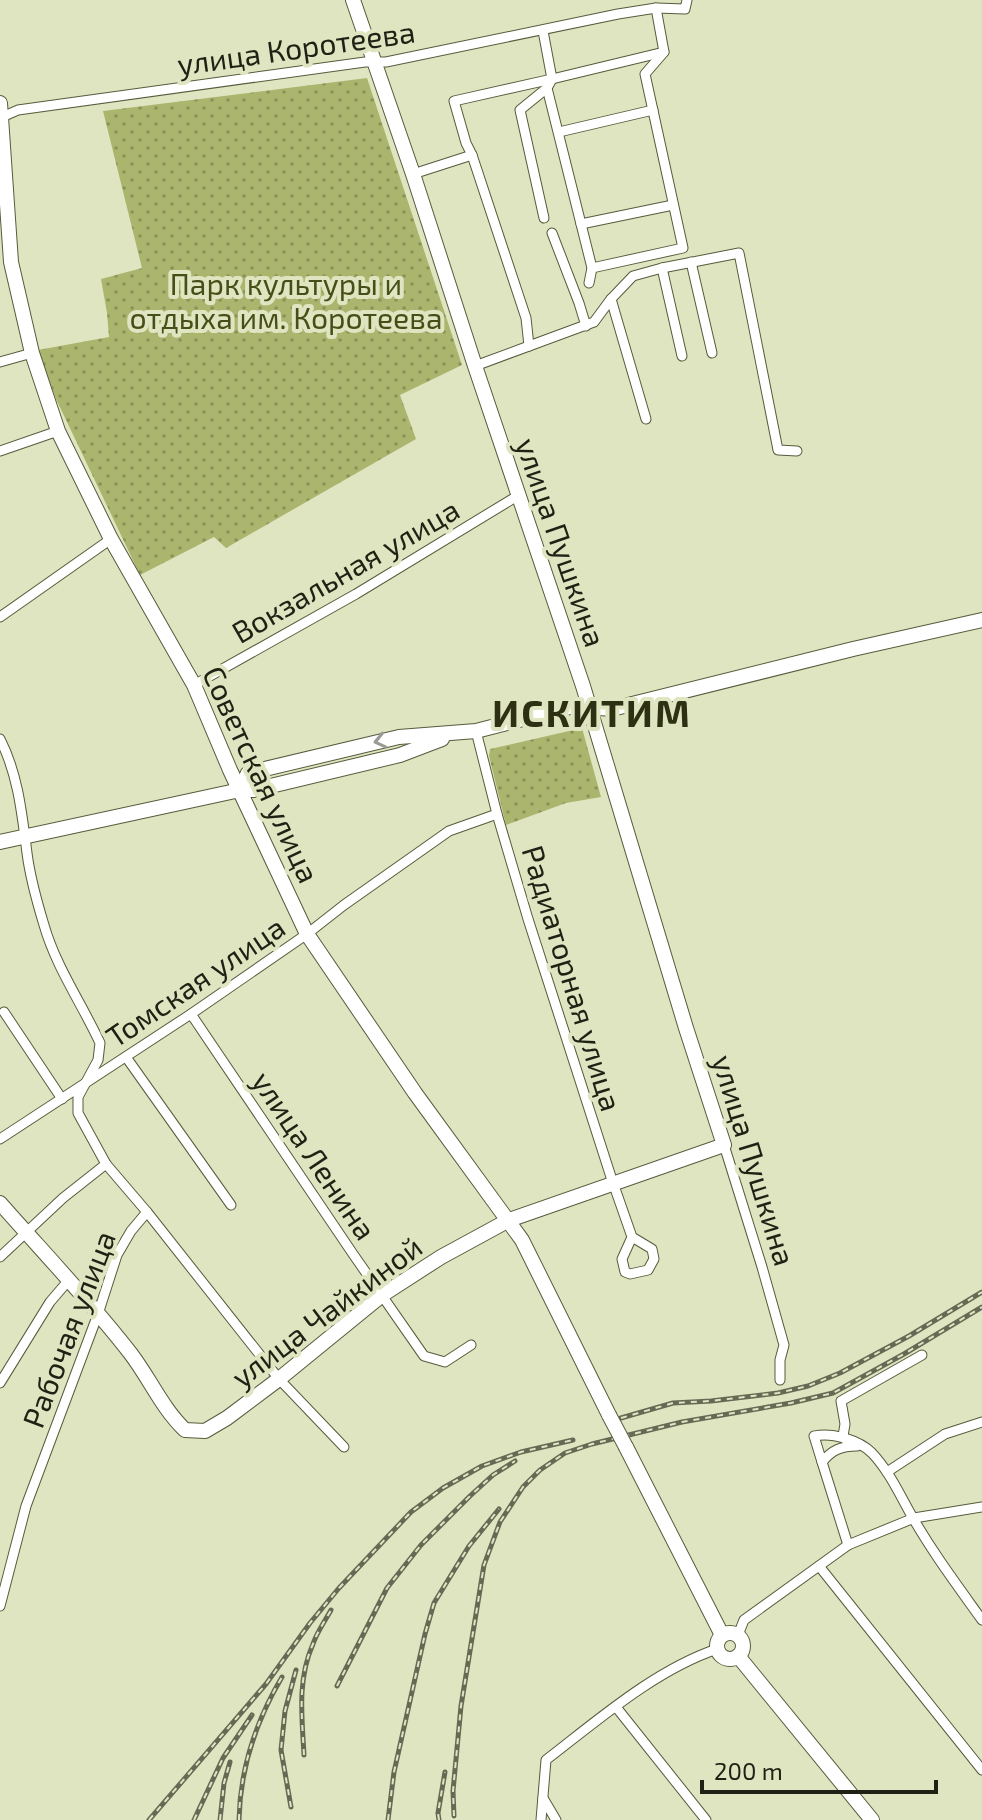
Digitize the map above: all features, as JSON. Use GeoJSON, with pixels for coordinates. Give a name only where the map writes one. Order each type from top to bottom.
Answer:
{"type":"FeatureCollection","features":[{"type":"Feature","properties":{"kind":"main road","name":"улица Пушкина"},"geometry":{"type":"LineString","coordinates":[[353,0],[590,707],[724,1145]]}},
{"type":"Feature","properties":{"kind":"main road","name":"Советская улица"},"geometry":{"type":"LineString","coordinates":[[1,113],[6,264],[58,431],[111,539],[194,685],[307,934],[415,1093],[522,1240],[720,1642]]}},
{"type":"Feature","properties":{"kind":"main road"},"geometry":{"type":"LineString","coordinates":[[0,842],[240,790],[254,790],[400,755],[457,733],[574,706],[612,709],[982,620]]}},
{"type":"Feature","properties":{"kind":"main road","name":"улица Чайкиной"},"geometry":{"type":"LineString","coordinates":[[98,1314],[133,1356],[170,1416],[185,1430],[205,1431],[279,1379],[382,1295],[441,1257],[509,1220],[724,1145]]}},
{"type":"Feature","properties":{"kind":"main road"},"geometry":{"type":"LineString","coordinates":[[0,1203],[98,1314]]}},
{"type":"Feature","properties":{"kind":"main road"},"geometry":{"type":"LineString","coordinates":[[730,1632],[738,1635],[743,1645],[738,1656],[722,1656],[720,1642],[730,1632]]}},
{"type":"Feature","properties":{"kind":"main road"},"geometry":{"type":"LineString","coordinates":[[738,1656],[872,1820]]}},
{"type":"Feature","properties":{"kind":"street","name":"улица Коротеева"},"geometry":{"type":"LineString","coordinates":[[1,113],[373,61],[386,62],[618,14],[656,8],[685,9],[687,0]]}},
{"type":"Feature","properties":{"kind":"street"},"geometry":{"type":"LineString","coordinates":[[656,8],[664,52]]}},
{"type":"Feature","properties":{"kind":"street"},"geometry":{"type":"LineString","coordinates":[[543,31],[559,132],[592,268],[589,283]]}},
{"type":"Feature","properties":{"kind":"street"},"geometry":{"type":"LineString","coordinates":[[529,346],[526,318],[454,101],[550,84],[664,52]]}},
{"type":"Feature","properties":{"kind":"street"},"geometry":{"type":"LineString","coordinates":[[592,268],[683,248],[645,74],[664,52]]}},
{"type":"Feature","properties":{"kind":"street"},"geometry":{"type":"LineString","coordinates":[[544,218],[520,110],[550,84]]}},
{"type":"Feature","properties":{"kind":"street"},"geometry":{"type":"LineString","coordinates":[[559,132],[653,110]]}},
{"type":"Feature","properties":{"kind":"street"},"geometry":{"type":"LineString","coordinates":[[413,174],[472,155]]}},
{"type":"Feature","properties":{"kind":"street"},"geometry":{"type":"LineString","coordinates":[[581,224],[673,205]]}},
{"type":"Feature","properties":{"kind":"street"},"geometry":{"type":"LineString","coordinates":[[552,233],[586,326]]}},
{"type":"Feature","properties":{"kind":"street"},"geometry":{"type":"LineString","coordinates":[[475,366],[594,322],[633,276],[739,253],[778,450],[797,451]]}},
{"type":"Feature","properties":{"kind":"street"},"geometry":{"type":"LineString","coordinates":[[691,262],[712,353]]}},
{"type":"Feature","properties":{"kind":"street"},"geometry":{"type":"LineString","coordinates":[[662,268],[682,356]]}},
{"type":"Feature","properties":{"kind":"street"},"geometry":{"type":"LineString","coordinates":[[611,299],[646,419]]}},
{"type":"Feature","properties":{"kind":"street"},"geometry":{"type":"LineString","coordinates":[[0,362],[32,353]]}},
{"type":"Feature","properties":{"kind":"street"},"geometry":{"type":"LineString","coordinates":[[0,451],[58,431]]}},
{"type":"Feature","properties":{"kind":"street","name":"Вокзальная улица"},"geometry":{"type":"LineString","coordinates":[[194,685],[356,594],[519,495]]}},
{"type":"Feature","properties":{"kind":"street"},"geometry":{"type":"LineString","coordinates":[[0,617],[111,539]]}},
{"type":"Feature","properties":{"kind":"street","name":"Радиаторная улица"},"geometry":{"type":"LineString","coordinates":[[476,731],[528,919],[632,1237]]}},
{"type":"Feature","properties":{"kind":"street"},"geometry":{"type":"LineString","coordinates":[[0,739],[10,759],[27,856],[53,952],[100,1043],[98,1060],[78,1097],[78,1113],[106,1164],[279,1379],[344,1447]]}},
{"type":"Feature","properties":{"kind":"street","name":"Томская улица"},"geometry":{"type":"LineString","coordinates":[[0,1139],[191,1014],[449,831],[497,814]]}},
{"type":"Feature","properties":{"kind":"street"},"geometry":{"type":"LineString","coordinates":[[4,1012],[62,1099]]}},
{"type":"Feature","properties":{"kind":"street","name":"улица Ленина"},"geometry":{"type":"LineString","coordinates":[[191,1014],[424,1356],[445,1362],[471,1345]]}},
{"type":"Feature","properties":{"kind":"street"},"geometry":{"type":"LineString","coordinates":[[126,1057],[231,1205]]}},
{"type":"Feature","properties":{"kind":"street","name":"улица Пушкина"},"geometry":{"type":"LineString","coordinates":[[724,1145],[784,1345],[780,1380]]}},
{"type":"Feature","properties":{"kind":"street"},"geometry":{"type":"LineString","coordinates":[[0,1257],[63,1198],[106,1164]]}},
{"type":"Feature","properties":{"kind":"street","name":"Рабочая улица"},"geometry":{"type":"LineString","coordinates":[[0,1606],[26,1506],[117,1255],[147,1212]]}},
{"type":"Feature","properties":{"kind":"street"},"geometry":{"type":"LineString","coordinates":[[0,1383],[50,1302],[68,1281]]}},
{"type":"Feature","properties":{"kind":"street"},"geometry":{"type":"LineString","coordinates":[[845,1439],[841,1401],[922,1355]]}},
{"type":"Feature","properties":{"kind":"street"},"geometry":{"type":"LineString","coordinates":[[887,1472],[945,1434],[982,1422]]}},
{"type":"Feature","properties":{"kind":"street"},"geometry":{"type":"LineString","coordinates":[[848,1545],[814,1436],[832,1435],[871,1453],[887,1472],[982,1620]]}},
{"type":"Feature","properties":{"kind":"street"},"geometry":{"type":"LineString","coordinates":[[822,1462],[842,1446],[860,1446]]}},
{"type":"Feature","properties":{"kind":"street"},"geometry":{"type":"LineString","coordinates":[[738,1635],[744,1620],[848,1545],[914,1518],[982,1507]]}},
{"type":"Feature","properties":{"kind":"street"},"geometry":{"type":"LineString","coordinates":[[819,1566],[982,1770]]}},
{"type":"Feature","properties":{"kind":"street"},"geometry":{"type":"LineString","coordinates":[[541,1820],[546,1760],[616,1707],[683,1662],[720,1642]]}},
{"type":"Feature","properties":{"kind":"street"},"geometry":{"type":"LineString","coordinates":[[616,1707],[706,1820]]}},
{"type":"Feature","properties":{"kind":"street"},"geometry":{"type":"LineString","coordinates":[[543,1798],[556,1820]]}},
{"type":"Feature","properties":{"kind":"green space","name":"Парк культуры и отдыха им. Коротеева"},"geometry":{"type":"Polygon","coordinates":[[[367,78],[462,365],[400,395],[416,439],[226,548],[214,537],[140,575],[56,399],[38,350],[109,337],[101,279],[142,268],[103,111],[367,78]]]}},
{"type":"Feature","properties":{"kind":"green space"},"geometry":{"type":"Polygon","coordinates":[[[582,728],[601,797],[566,803],[506,825],[489,756],[490,749],[582,728]]]}},
{"type":"Feature","properties":{"kind":"railway"},"geometry":{"type":"LineString","coordinates":[[621,1418],[673,1403],[778,1393],[808,1386],[840,1373],[909,1336],[982,1292]]}},
{"type":"Feature","properties":{"kind":"railway"},"geometry":{"type":"LineString","coordinates":[[454,1816],[453,1791],[461,1706],[484,1565],[500,1522],[523,1487],[540,1470],[565,1453],[592,1444],[682,1422],[833,1393],[982,1307]]}},
{"type":"Feature","properties":{"kind":"railway"},"geometry":{"type":"LineString","coordinates":[[149,1820],[266,1684],[339,1588],[411,1512],[443,1488],[482,1466],[521,1452],[573,1440]]}},
{"type":"Feature","properties":{"kind":"railway"},"geometry":{"type":"LineString","coordinates":[[337,1686],[387,1588],[421,1545],[493,1475],[515,1461]]}},
{"type":"Feature","properties":{"kind":"railway"},"geometry":{"type":"LineString","coordinates":[[388,1820],[394,1772],[434,1603],[469,1546],[499,1509]]}},
{"type":"Feature","properties":{"kind":"railway"},"geometry":{"type":"LineString","coordinates":[[304,1755],[302,1699],[305,1671],[315,1640],[331,1610]]}},
{"type":"Feature","properties":{"kind":"railway"},"geometry":{"type":"LineString","coordinates":[[291,1807],[281,1750],[285,1711],[296,1670]]}},
{"type":"Feature","properties":{"kind":"railway"},"geometry":{"type":"LineString","coordinates":[[239,1820],[242,1782],[251,1746],[264,1711],[282,1677]]}},
{"type":"Feature","properties":{"kind":"railway"},"geometry":{"type":"LineString","coordinates":[[194,1820],[223,1758],[252,1715]]}},
{"type":"Feature","properties":{"kind":"railway"},"geometry":{"type":"LineString","coordinates":[[220,1820],[230,1762]]}},
{"type":"Feature","properties":{"kind":"railway"},"geometry":{"type":"LineString","coordinates":[[439,1820],[445,1772]]}},
{"type":"Feature","properties":{"kind":"district","name":"ИСКИТИМ"},"geometry":{"type":"Point","coordinates":[592,712]}}]}
